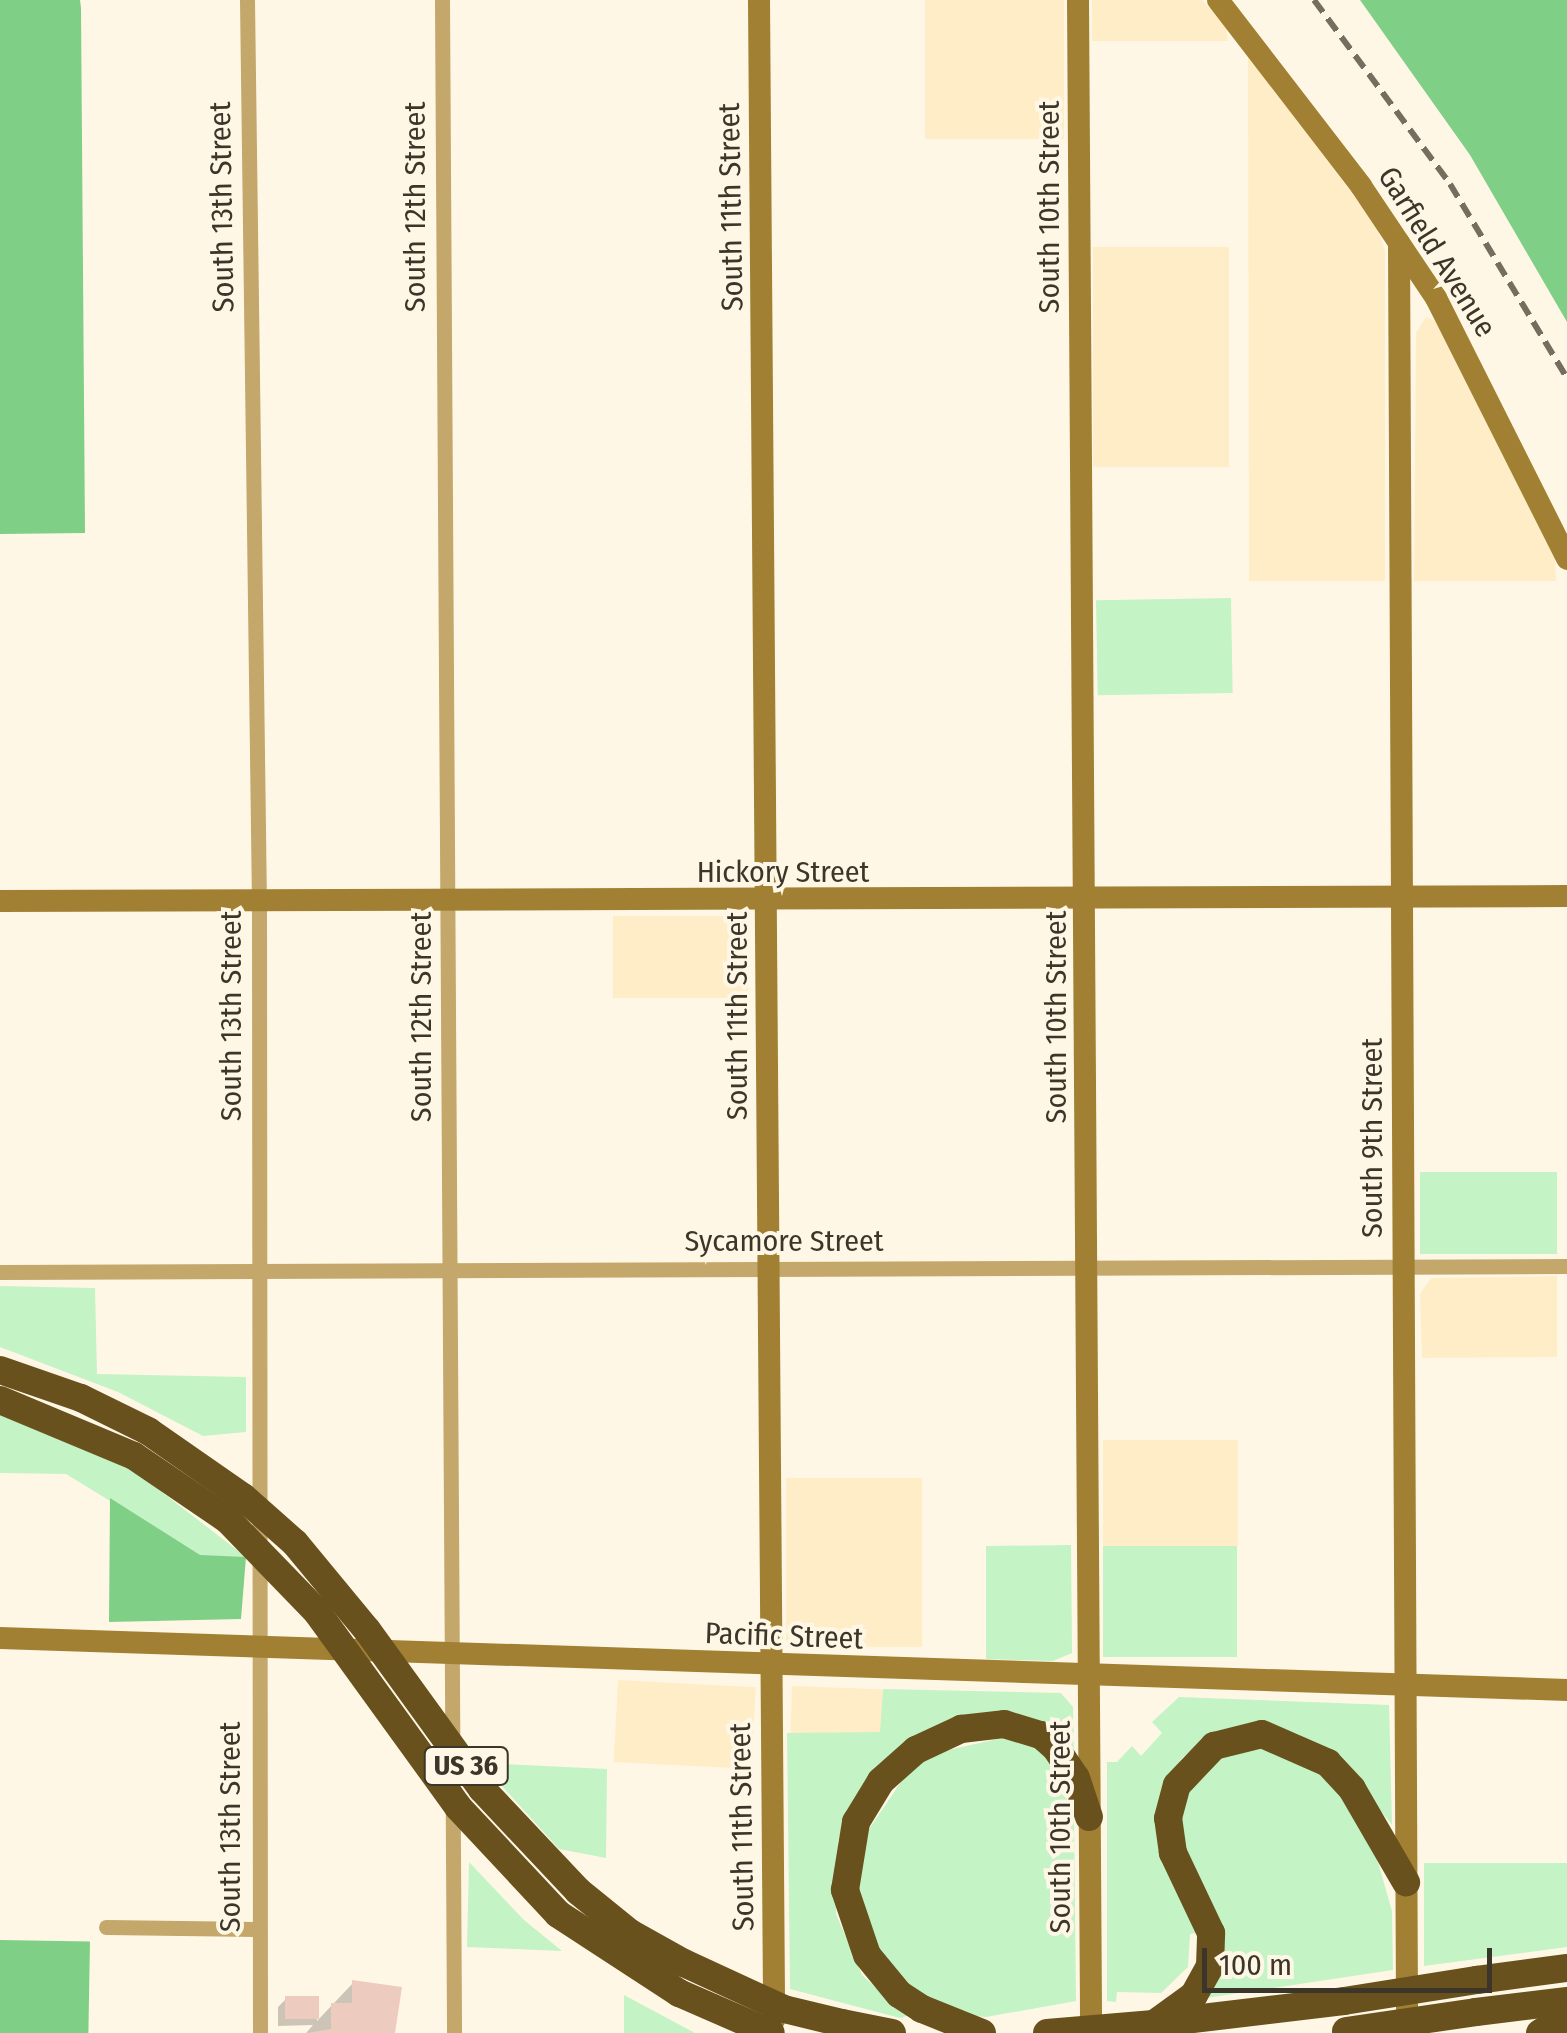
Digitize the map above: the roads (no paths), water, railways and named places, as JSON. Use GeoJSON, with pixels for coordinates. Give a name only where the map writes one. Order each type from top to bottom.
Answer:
{"type":"FeatureCollection","features":[{"type":"Feature","properties":{"kind":"highway","name":"US 36"},"geometry":{"type":"LineString","coordinates":[[0,1370],[82,1398],[148,1431],[243,1497],[294,1543],[367,1630],[482,1788],[578,1891],[630,1932],[684,1963],[784,2009],[892,2033]]}},
{"type":"Feature","properties":{"kind":"highway","name":"US 36"},"geometry":{"type":"LineString","coordinates":[[0,1400],[134,1456],[228,1520],[294,1587],[458,1807],[558,1914],[678,1993],[773,2033]]}},
{"type":"Feature","properties":{"kind":"highway"},"geometry":{"type":"LineString","coordinates":[[982,2033],[947,2023],[899,1994],[866,1955],[845,1890],[856,1822],[881,1782],[916,1750],[961,1730],[1004,1724],[1041,1735],[1055,1747],[1076,1778],[1089,1817]]}},
{"type":"Feature","properties":{"kind":"highway"},"geometry":{"type":"LineString","coordinates":[[1154,2024],[1194,1995],[1210,1966],[1211,1933],[1173,1853],[1168,1818],[1176,1785],[1214,1746],[1262,1734],[1328,1763],[1352,1790],[1406,1882]]}},
{"type":"Feature","properties":{"kind":"highway"},"geometry":{"type":"LineString","coordinates":[[1048,2033],[1344,2001],[1567,1968]]}},
{"type":"Feature","properties":{"kind":"highway"},"geometry":{"type":"LineString","coordinates":[[1338,2032],[1567,2001]]}},
{"type":"Feature","properties":{"kind":"highway"},"geometry":{"type":"LineString","coordinates":[[1540,2033],[1567,2016]]}},
{"type":"Feature","properties":{"kind":"street","name":"South 13th Street"},"geometry":{"type":"LineString","coordinates":[[247,0],[258,900],[256,1644],[260,2033]]}},
{"type":"Feature","properties":{"kind":"street","name":"South 12th Street"},"geometry":{"type":"LineString","coordinates":[[442,0],[454,2033]]}},
{"type":"Feature","properties":{"kind":"street","name":"South 11th Street"},"geometry":{"type":"LineString","coordinates":[[758,0],[773,2033]]}},
{"type":"Feature","properties":{"kind":"street","name":"South 10th Street"},"geometry":{"type":"LineString","coordinates":[[1078,0],[1091,2033]]}},
{"type":"Feature","properties":{"kind":"street","name":"Garfield Avenue"},"geometry":{"type":"LineString","coordinates":[[1218,0],[1399,242],[1436,298],[1516,447],[1567,559]]}},
{"type":"Feature","properties":{"kind":"street","name":"South 9th Street"},"geometry":{"type":"LineString","coordinates":[[1399,242],[1407,2033]]}},
{"type":"Feature","properties":{"kind":"street","name":"Hickory Street"},"geometry":{"type":"LineString","coordinates":[[0,901],[448,899],[767,903],[1567,896]]}},
{"type":"Feature","properties":{"kind":"street","name":"Sycamore Street"},"geometry":{"type":"LineString","coordinates":[[0,1272],[1567,1266]]}},
{"type":"Feature","properties":{"kind":"street","name":"Pacific Street"},"geometry":{"type":"LineString","coordinates":[[0,1638],[1567,1690]]}},
{"type":"Feature","properties":{"kind":"street"},"geometry":{"type":"LineString","coordinates":[[106,1928],[258,1929]]}},
{"type":"Feature","properties":{"kind":"railway"},"geometry":{"type":"LineString","coordinates":[[1314,0],[1450,184],[1567,378]]}}]}
